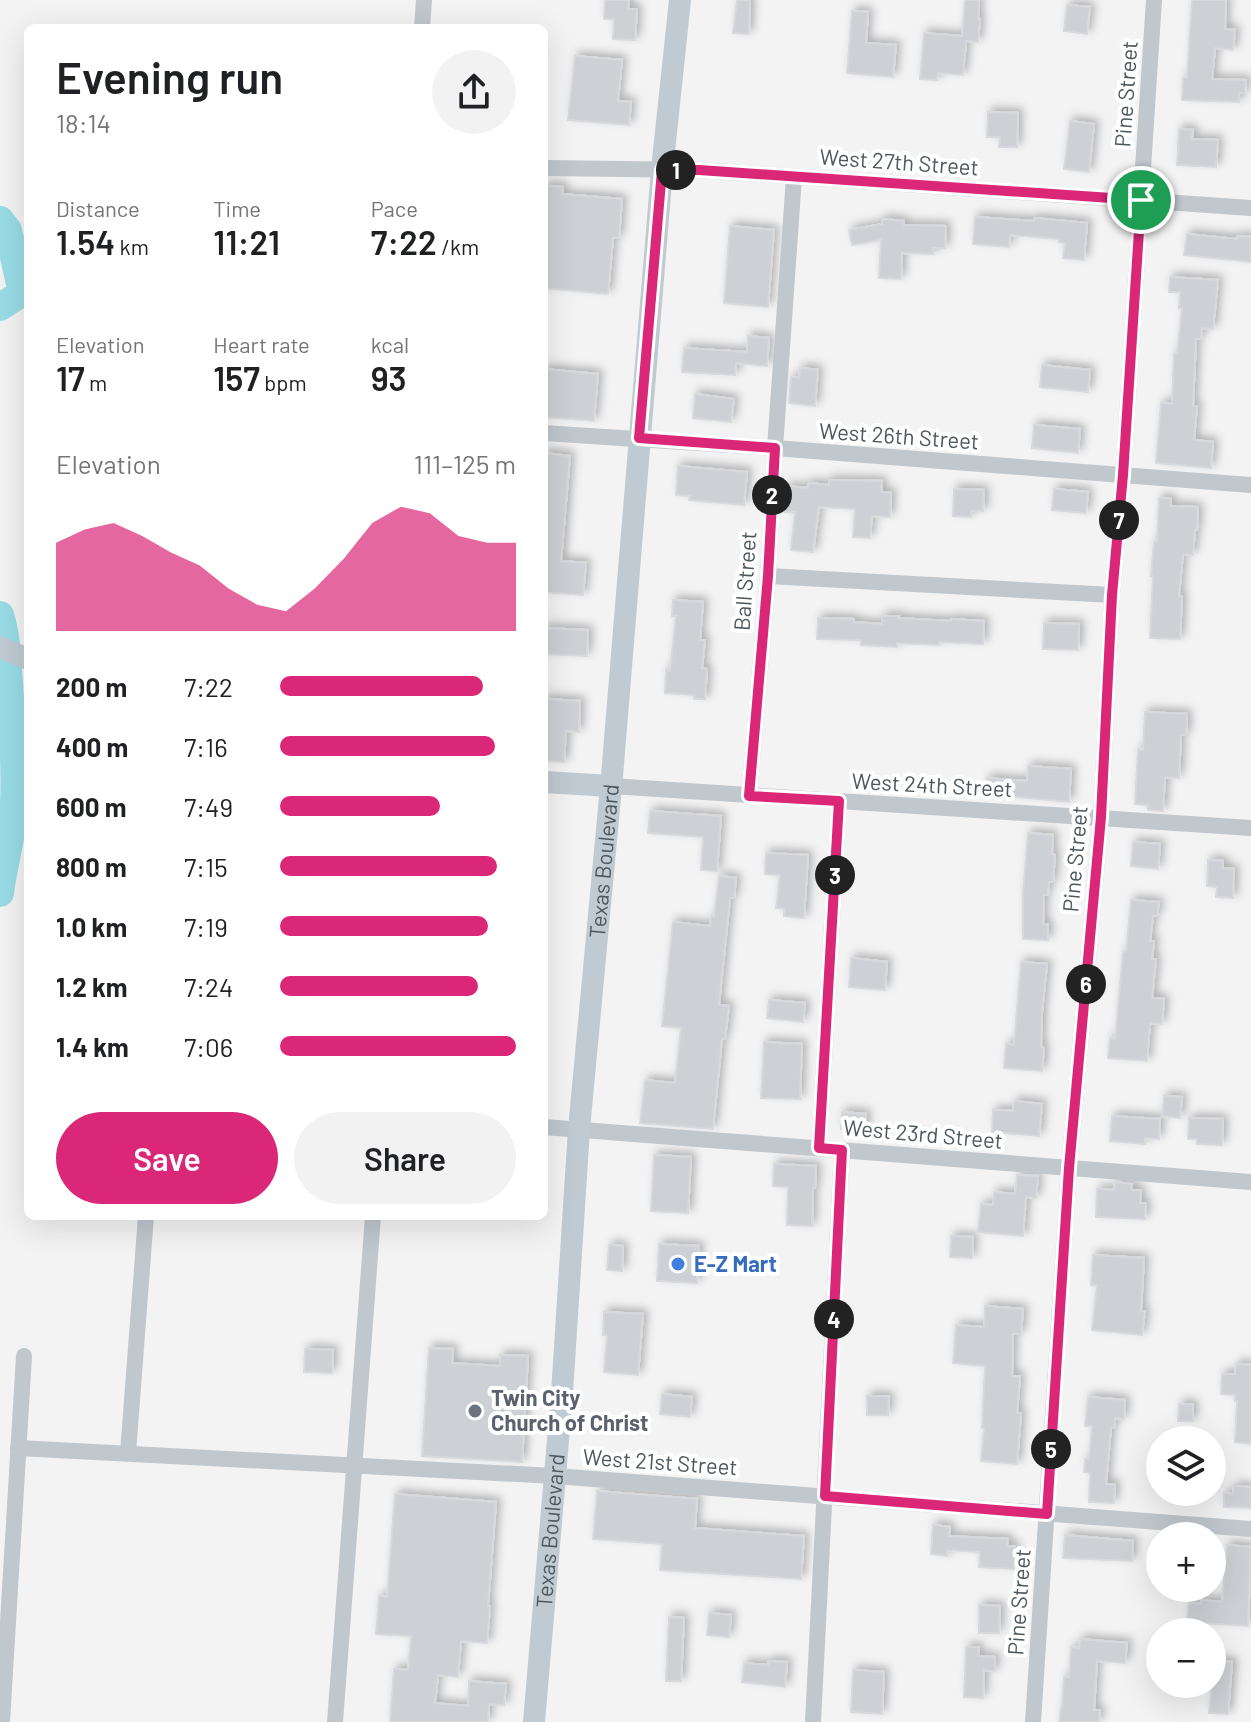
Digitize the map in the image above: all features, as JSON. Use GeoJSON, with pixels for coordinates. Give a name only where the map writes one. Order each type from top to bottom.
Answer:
{"type":"FeatureCollection","features":[{"type":"Feature","properties":{"kind":"main road","name":"Texas Boulevard"},"geometry":{"type":"LineString","coordinates":[[534,1722],[579,1129],[662,170],[680,0]]}},
{"type":"Feature","properties":{"kind":"main road"},"geometry":{"type":"LineString","coordinates":[[548,782],[611,786]]}},
{"type":"Feature","properties":{"kind":"street"},"geometry":{"type":"LineString","coordinates":[[422,24],[424,0]]}},
{"type":"Feature","properties":{"kind":"street","name":"Pine Street"},"geometry":{"type":"LineString","coordinates":[[1033,1722],[1069,1168],[1101,817],[1112,595],[1123,475],[1154,0]]}},
{"type":"Feature","properties":{"kind":"street","name":"West 27th Street"},"geometry":{"type":"LineString","coordinates":[[548,168],[699,170],[1251,208]]}},
{"type":"Feature","properties":{"kind":"street","name":"Ball Street"},"geometry":{"type":"LineString","coordinates":[[749,796],[768,576],[794,177]]}},
{"type":"Feature","properties":{"kind":"street","name":"West 26th Street"},"geometry":{"type":"LineString","coordinates":[[548,433],[1251,485]]}},
{"type":"Feature","properties":{"kind":"street"},"geometry":{"type":"LineString","coordinates":[[768,576],[1112,595]]}},
{"type":"Feature","properties":{"kind":"street","name":"West 24th Street"},"geometry":{"type":"LineString","coordinates":[[611,786],[1251,828]]}},
{"type":"Feature","properties":{"kind":"street"},"geometry":{"type":"LineString","coordinates":[[819,1148],[839,801]]}},
{"type":"Feature","properties":{"kind":"street","name":"West 23rd Street"},"geometry":{"type":"LineString","coordinates":[[548,1127],[1251,1182]]}},
{"type":"Feature","properties":{"kind":"street"},"geometry":{"type":"LineString","coordinates":[[813,1722],[842,1150]]}},
{"type":"Feature","properties":{"kind":"street"},"geometry":{"type":"LineString","coordinates":[[128,1453],[146,1220]]}},
{"type":"Feature","properties":{"kind":"street"},"geometry":{"type":"LineString","coordinates":[[335,1722],[373,1220]]}},
{"type":"Feature","properties":{"kind":"street"},"geometry":{"type":"LineString","coordinates":[[2,1722],[24,1356]]}},
{"type":"Feature","properties":{"kind":"street","name":"West 21st Street"},"geometry":{"type":"LineString","coordinates":[[18,1448],[555,1476],[1251,1529]]}},
{"type":"Feature","properties":{"kind":"building"},"geometry":{"type":"Polygon","coordinates":[[[605,0],[629,0],[628,9],[637,9],[635,40],[613,39],[614,19],[604,19],[605,0]]]}},
{"type":"Feature","properties":{"kind":"building"},"geometry":{"type":"Polygon","coordinates":[[[737,0],[750,0],[749,34],[733,33],[737,0]]]}},
{"type":"Feature","properties":{"kind":"building"},"geometry":{"type":"Polygon","coordinates":[[[965,0],[979,0],[980,19],[978,42],[966,41],[963,75],[938,73],[937,80],[920,79],[924,33],[962,36],[965,0]]]}},
{"type":"Feature","properties":{"kind":"building"},"geometry":{"type":"Polygon","coordinates":[[[1192,0],[1226,0],[1225,29],[1235,30],[1233,50],[1215,48],[1212,79],[1246,80],[1245,93],[1239,93],[1239,102],[1182,100],[1183,78],[1187,78],[1192,0]]]}},
{"type":"Feature","properties":{"kind":"building"},"geometry":{"type":"Polygon","coordinates":[[[1067,5],[1090,7],[1087,34],[1064,31],[1067,5]]]}},
{"type":"Feature","properties":{"kind":"building"},"geometry":{"type":"Polygon","coordinates":[[[852,11],[868,12],[866,43],[896,45],[893,77],[847,73],[852,11]]]}},
{"type":"Feature","properties":{"kind":"building"},"geometry":{"type":"Polygon","coordinates":[[[575,56],[622,60],[618,101],[631,102],[629,125],[568,120],[575,56]]]}},
{"type":"Feature","properties":{"kind":"building"},"geometry":{"type":"Polygon","coordinates":[[[988,112],[1018,113],[1017,147],[999,147],[1000,137],[987,137],[988,112]]]}},
{"type":"Feature","properties":{"kind":"building"},"geometry":{"type":"Polygon","coordinates":[[[1070,121],[1094,124],[1089,172],[1064,169],[1070,121]]]}},
{"type":"Feature","properties":{"kind":"building"},"geometry":{"type":"Polygon","coordinates":[[[1179,129],[1193,130],[1192,139],[1218,140],[1216,167],[1177,165],[1179,129]]]}},
{"type":"Feature","properties":{"kind":"building"},"geometry":{"type":"Polygon","coordinates":[[[548,186],[563,187],[562,194],[622,199],[619,238],[613,238],[608,294],[548,288],[548,186]]]}},
{"type":"Feature","properties":{"kind":"building"},"geometry":{"type":"Polygon","coordinates":[[[975,217],[1087,223],[1084,260],[1063,258],[1065,243],[1059,242],[1059,239],[1010,235],[1009,247],[973,244],[975,217]]]}},
{"type":"Feature","properties":{"kind":"building"},"geometry":{"type":"Polygon","coordinates":[[[882,219],[904,221],[904,225],[946,226],[945,248],[933,248],[933,254],[902,253],[901,279],[879,278],[881,240],[852,245],[849,230],[882,224],[882,219]]]}},
{"type":"Feature","properties":{"kind":"building"},"geometry":{"type":"Polygon","coordinates":[[[730,226],[774,230],[768,307],[724,303],[730,226]]]}},
{"type":"Feature","properties":{"kind":"building"},"geometry":{"type":"Polygon","coordinates":[[[1187,234],[1237,239],[1237,236],[1251,237],[1251,262],[1184,255],[1187,234]]]}},
{"type":"Feature","properties":{"kind":"building"},"geometry":{"type":"Polygon","coordinates":[[[1170,277],[1218,280],[1213,329],[1202,328],[1201,339],[1196,339],[1193,406],[1197,406],[1194,440],[1213,442],[1211,468],[1156,463],[1161,403],[1172,404],[1174,354],[1177,354],[1182,308],[1179,308],[1180,292],[1169,292],[1170,277]]]}},
{"type":"Feature","properties":{"kind":"building"},"geometry":{"type":"Polygon","coordinates":[[[748,336],[769,338],[767,366],[736,363],[735,375],[682,372],[684,348],[747,352],[748,336]]]}},
{"type":"Feature","properties":{"kind":"building"},"geometry":{"type":"Polygon","coordinates":[[[1042,365],[1090,370],[1088,392],[1040,387],[1042,365]]]}},
{"type":"Feature","properties":{"kind":"building"},"geometry":{"type":"Polygon","coordinates":[[[800,368],[818,370],[815,406],[789,403],[791,377],[799,378],[800,368]]]}},
{"type":"Feature","properties":{"kind":"building"},"geometry":{"type":"Polygon","coordinates":[[[548,369],[598,374],[594,421],[548,417],[548,369]]]}},
{"type":"Feature","properties":{"kind":"building"},"geometry":{"type":"Polygon","coordinates":[[[695,394],[734,399],[731,422],[693,418],[695,394]]]}},
{"type":"Feature","properties":{"kind":"building"},"geometry":{"type":"Polygon","coordinates":[[[1034,425],[1080,429],[1078,453],[1032,448],[1034,425]]]}},
{"type":"Feature","properties":{"kind":"building"},"geometry":{"type":"Polygon","coordinates":[[[548,453],[570,456],[561,561],[586,563],[583,595],[548,592],[548,453]]]}},
{"type":"Feature","properties":{"kind":"building"},"geometry":{"type":"Polygon","coordinates":[[[678,466],[747,472],[744,505],[689,500],[690,496],[676,495],[678,466]]]}},
{"type":"Feature","properties":{"kind":"building"},"geometry":{"type":"Polygon","coordinates":[[[829,480],[882,481],[881,492],[891,492],[890,517],[872,516],[870,538],[853,537],[855,509],[819,507],[813,552],[791,550],[795,512],[785,512],[787,486],[808,488],[809,483],[829,485],[829,480]]]}},
{"type":"Feature","properties":{"kind":"building"},"geometry":{"type":"Polygon","coordinates":[[[954,489],[984,490],[983,511],[971,511],[971,517],[953,516],[954,489]]]}},
{"type":"Feature","properties":{"kind":"building"},"geometry":{"type":"Polygon","coordinates":[[[1054,489],[1088,492],[1086,513],[1052,510],[1054,489]]]}},
{"type":"Feature","properties":{"kind":"building"},"geometry":{"type":"Polygon","coordinates":[[[1159,498],[1171,499],[1171,506],[1198,507],[1193,555],[1183,554],[1179,596],[1182,596],[1180,639],[1150,638],[1151,576],[1154,542],[1157,542],[1159,498]]]}},
{"type":"Feature","properties":{"kind":"building"},"geometry":{"type":"Polygon","coordinates":[[[673,600],[703,602],[700,640],[705,640],[702,668],[707,669],[705,699],[665,693],[676,616],[672,616],[673,600]]]}},
{"type":"Feature","properties":{"kind":"building"},"geometry":{"type":"Polygon","coordinates":[[[882,616],[984,621],[983,644],[897,643],[897,647],[861,645],[861,640],[817,639],[818,618],[882,624],[882,616]]]}},
{"type":"Feature","properties":{"kind":"building"},"geometry":{"type":"Polygon","coordinates":[[[1044,623],[1079,624],[1078,650],[1043,649],[1044,623]]]}},
{"type":"Feature","properties":{"kind":"building"},"geometry":{"type":"Polygon","coordinates":[[[548,628],[588,630],[587,656],[548,654],[548,628]]]}},
{"type":"Feature","properties":{"kind":"building"},"geometry":{"type":"Polygon","coordinates":[[[548,699],[580,701],[579,732],[566,731],[564,762],[548,761],[548,699]]]}},
{"type":"Feature","properties":{"kind":"building"},"geometry":{"type":"Polygon","coordinates":[[[1145,712],[1187,714],[1186,735],[1181,735],[1179,778],[1165,777],[1163,811],[1148,810],[1148,805],[1135,804],[1138,749],[1143,750],[1145,712]]]}},
{"type":"Feature","properties":{"kind":"building"},"geometry":{"type":"Polygon","coordinates":[[[1028,766],[1071,769],[1069,802],[986,794],[987,778],[1027,781],[1028,766]]]}},
{"type":"Feature","properties":{"kind":"building"},"geometry":{"type":"Polygon","coordinates":[[[650,811],[721,816],[717,871],[701,870],[703,837],[648,833],[650,811]]]}},
{"type":"Feature","properties":{"kind":"building"},"geometry":{"type":"Polygon","coordinates":[[[1028,833],[1053,835],[1053,882],[1049,882],[1048,895],[1044,895],[1043,924],[1048,924],[1048,940],[1023,939],[1028,833]]]}},
{"type":"Feature","properties":{"kind":"building"},"geometry":{"type":"Polygon","coordinates":[[[1133,842],[1160,844],[1158,869],[1131,866],[1133,842]]]}},
{"type":"Feature","properties":{"kind":"building"},"geometry":{"type":"Polygon","coordinates":[[[766,853],[808,855],[804,918],[784,916],[784,909],[776,908],[780,875],[765,874],[766,853]]]}},
{"type":"Feature","properties":{"kind":"building"},"geometry":{"type":"Polygon","coordinates":[[[1208,860],[1223,861],[1223,868],[1234,869],[1233,898],[1216,897],[1217,887],[1207,886],[1208,860]]]}},
{"type":"Feature","properties":{"kind":"building"},"geometry":{"type":"Polygon","coordinates":[[[719,876],[736,878],[734,898],[730,898],[719,1005],[729,1006],[725,1039],[722,1039],[713,1129],[640,1123],[645,1080],[675,1083],[681,1028],[662,1026],[673,922],[710,926],[719,876]]]}},
{"type":"Feature","properties":{"kind":"building"},"geometry":{"type":"Polygon","coordinates":[[[1131,900],[1159,902],[1157,916],[1153,916],[1150,941],[1154,941],[1152,959],[1156,959],[1152,998],[1164,999],[1162,1024],[1150,1023],[1147,1061],[1108,1058],[1110,1038],[1115,1039],[1131,900]]]}},
{"type":"Feature","properties":{"kind":"building"},"geometry":{"type":"Polygon","coordinates":[[[851,958],[887,962],[885,990],[849,987],[851,958]]]}},
{"type":"Feature","properties":{"kind":"building"},"geometry":{"type":"Polygon","coordinates":[[[1021,962],[1047,964],[1042,1012],[1042,1071],[1004,1068],[1006,1044],[1014,1045],[1021,962]]]}},
{"type":"Feature","properties":{"kind":"building"},"geometry":{"type":"Polygon","coordinates":[[[769,1000],[805,1003],[803,1022],[767,1018],[769,1000]]]}},
{"type":"Feature","properties":{"kind":"building"},"geometry":{"type":"Polygon","coordinates":[[[764,1042],[802,1044],[800,1099],[761,1098],[764,1042]]]}},
{"type":"Feature","properties":{"kind":"building"},"geometry":{"type":"Polygon","coordinates":[[[1164,1096],[1182,1097],[1180,1118],[1162,1116],[1164,1096]]]}},
{"type":"Feature","properties":{"kind":"building"},"geometry":{"type":"Polygon","coordinates":[[[1014,1101],[1042,1104],[1039,1136],[992,1132],[993,1110],[1013,1111],[1014,1101]]]}},
{"type":"Feature","properties":{"kind":"building"},"geometry":{"type":"Polygon","coordinates":[[[842,1112],[866,1114],[865,1131],[841,1129],[842,1112]]]}},
{"type":"Feature","properties":{"kind":"building"},"geometry":{"type":"Polygon","coordinates":[[[1112,1116],[1160,1119],[1159,1139],[1145,1138],[1145,1144],[1110,1141],[1112,1116]]]}},
{"type":"Feature","properties":{"kind":"building"},"geometry":{"type":"Polygon","coordinates":[[[1189,1118],[1223,1119],[1222,1145],[1197,1144],[1197,1139],[1188,1139],[1189,1118]]]}},
{"type":"Feature","properties":{"kind":"building"},"geometry":{"type":"Polygon","coordinates":[[[654,1155],[691,1157],[688,1213],[651,1211],[654,1155]]]}},
{"type":"Feature","properties":{"kind":"building"},"geometry":{"type":"Polygon","coordinates":[[[774,1164],[816,1166],[812,1226],[787,1225],[788,1187],[773,1186],[774,1164]]]}},
{"type":"Feature","properties":{"kind":"building"},"geometry":{"type":"Polygon","coordinates":[[[1017,1175],[1038,1176],[1036,1198],[1026,1197],[1023,1236],[978,1232],[981,1204],[993,1205],[994,1192],[1015,1194],[1017,1175]]]}},
{"type":"Feature","properties":{"kind":"building"},"geometry":{"type":"Polygon","coordinates":[[[1115,1182],[1132,1184],[1131,1190],[1141,1190],[1140,1203],[1146,1203],[1145,1219],[1096,1217],[1097,1189],[1114,1190],[1115,1182]]]}},
{"type":"Feature","properties":{"kind":"building"},"geometry":{"type":"Polygon","coordinates":[[[951,1236],[973,1237],[972,1258],[950,1257],[951,1236]]]}},
{"type":"Feature","properties":{"kind":"building","name":"E-Z Mart"},"geometry":{"type":"Polygon","coordinates":[[[659,1244],[699,1246],[697,1283],[657,1281],[659,1244]]]}},
{"type":"Feature","properties":{"kind":"building"},"geometry":{"type":"Polygon","coordinates":[[[609,1245],[623,1246],[622,1271],[607,1270],[609,1245]]]}},
{"type":"Feature","properties":{"kind":"building"},"geometry":{"type":"Polygon","coordinates":[[[1093,1255],[1144,1258],[1142,1335],[1092,1330],[1097,1285],[1091,1285],[1093,1255]]]}},
{"type":"Feature","properties":{"kind":"building"},"geometry":{"type":"Polygon","coordinates":[[[985,1306],[1023,1309],[1021,1334],[1013,1334],[1012,1376],[1020,1376],[1017,1464],[981,1461],[985,1366],[953,1363],[956,1325],[984,1327],[985,1306]]]}},
{"type":"Feature","properties":{"kind":"building"},"geometry":{"type":"Polygon","coordinates":[[[604,1312],[643,1314],[638,1375],[604,1372],[607,1336],[603,1335],[604,1312]]]}},
{"type":"Feature","properties":{"kind":"building","name":"Twin City Church of Christ"},"geometry":{"type":"Polygon","coordinates":[[[429,1348],[453,1349],[452,1363],[500,1366],[500,1355],[528,1356],[522,1462],[422,1456],[429,1348]]]}},
{"type":"Feature","properties":{"kind":"building"},"geometry":{"type":"Polygon","coordinates":[[[305,1349],[333,1350],[332,1373],[304,1372],[305,1349]]]}},
{"type":"Feature","properties":{"kind":"building"},"geometry":{"type":"Polygon","coordinates":[[[1236,1364],[1251,1365],[1251,1444],[1235,1442],[1237,1401],[1235,1395],[1221,1394],[1222,1374],[1235,1374],[1236,1364]]]}},
{"type":"Feature","properties":{"kind":"building"},"geometry":{"type":"Polygon","coordinates":[[[662,1394],[692,1397],[690,1417],[660,1414],[662,1394]]]}},
{"type":"Feature","properties":{"kind":"building"},"geometry":{"type":"Polygon","coordinates":[[[867,1396],[889,1396],[888,1415],[867,1415],[867,1396]]]}},
{"type":"Feature","properties":{"kind":"building"},"geometry":{"type":"Polygon","coordinates":[[[1088,1397],[1125,1400],[1124,1419],[1115,1418],[1114,1428],[1111,1428],[1106,1484],[1115,1484],[1114,1503],[1089,1502],[1090,1473],[1084,1472],[1085,1459],[1089,1459],[1092,1426],[1085,1426],[1088,1397]]]}},
{"type":"Feature","properties":{"kind":"building"},"geometry":{"type":"Polygon","coordinates":[[[1179,1404],[1193,1404],[1193,1421],[1178,1421],[1179,1404]]]}},
{"type":"Feature","properties":{"kind":"building"},"geometry":{"type":"Polygon","coordinates":[[[1234,1486],[1251,1487],[1251,1508],[1224,1507],[1226,1493],[1233,1494],[1234,1486]]]}},
{"type":"Feature","properties":{"kind":"building"},"geometry":{"type":"Polygon","coordinates":[[[597,1491],[697,1499],[695,1528],[804,1536],[801,1579],[660,1570],[662,1544],[593,1539],[597,1491]]]}},
{"type":"Feature","properties":{"kind":"building"},"geometry":{"type":"Polygon","coordinates":[[[395,1494],[496,1502],[487,1643],[461,1641],[458,1677],[438,1675],[435,1703],[468,1706],[469,1681],[506,1684],[504,1705],[489,1704],[488,1722],[390,1722],[394,1669],[408,1670],[411,1636],[376,1634],[379,1596],[387,1597],[395,1494]]]}},
{"type":"Feature","properties":{"kind":"building"},"geometry":{"type":"Polygon","coordinates":[[[933,1525],[950,1527],[949,1536],[1008,1539],[1007,1546],[1015,1546],[1014,1569],[979,1567],[980,1552],[947,1550],[947,1556],[931,1554],[933,1525]]]}},
{"type":"Feature","properties":{"kind":"building"},"geometry":{"type":"Polygon","coordinates":[[[1065,1535],[1133,1541],[1132,1561],[1063,1558],[1065,1535]]]}},
{"type":"Feature","properties":{"kind":"building"},"geometry":{"type":"Polygon","coordinates":[[[1227,1545],[1251,1547],[1248,1626],[1226,1625],[1226,1618],[1187,1618],[1189,1603],[1226,1602],[1227,1545]]]}},
{"type":"Feature","properties":{"kind":"building"},"geometry":{"type":"Polygon","coordinates":[[[979,1605],[1000,1606],[999,1633],[979,1633],[979,1605]]]}},
{"type":"Feature","properties":{"kind":"building"},"geometry":{"type":"Polygon","coordinates":[[[709,1613],[731,1615],[729,1637],[707,1635],[709,1613]]]}},
{"type":"Feature","properties":{"kind":"building"},"geometry":{"type":"Polygon","coordinates":[[[669,1617],[684,1618],[681,1681],[666,1681],[669,1617]]]}},
{"type":"Feature","properties":{"kind":"building"},"geometry":{"type":"Polygon","coordinates":[[[1080,1639],[1127,1643],[1125,1663],[1097,1661],[1094,1710],[1100,1710],[1099,1722],[1059,1722],[1064,1677],[1069,1677],[1071,1647],[1079,1648],[1080,1639]]]}},
{"type":"Feature","properties":{"kind":"building"},"geometry":{"type":"Polygon","coordinates":[[[966,1647],[979,1647],[978,1656],[995,1657],[995,1671],[984,1670],[983,1698],[964,1697],[966,1647]]]}},
{"type":"Feature","properties":{"kind":"building"},"geometry":{"type":"Polygon","coordinates":[[[769,1661],[787,1662],[785,1687],[742,1682],[744,1663],[768,1665],[769,1661]]]}},
{"type":"Feature","properties":{"kind":"building"},"geometry":{"type":"Polygon","coordinates":[[[1226,1661],[1232,1662],[1228,1714],[1209,1713],[1211,1698],[1226,1698],[1226,1661]]]}},
{"type":"Feature","properties":{"kind":"building"},"geometry":{"type":"Polygon","coordinates":[[[853,1670],[884,1672],[882,1714],[851,1712],[853,1670]]]}},
{"type":"Feature","properties":{"kind":"waterway"},"geometry":{"type":"LineString","coordinates":[[0,220],[8,230],[22,293],[0,307]]}},
{"type":"Feature","properties":{"kind":"waterway"},"geometry":{"type":"LineString","coordinates":[[0,615],[7,657],[14,751],[13,819],[0,893]]}},
{"type":"Feature","properties":{"kind":"place","name":"E-Z Mart"},"geometry":{"type":"Point","coordinates":[678,1264]}},
{"type":"Feature","properties":{"kind":"place","name":"Twin City Church of Christ"},"geometry":{"type":"Point","coordinates":[475,1411]}},
{"type":"Feature","properties":{"kind":"route"},"geometry":{"type":"LineString","coordinates":[[662,170],[1141,200],[1112,595],[1101,817],[1069,1168],[1047,1514],[825,1496],[842,1150],[819,1148],[839,801],[749,796],[768,576],[775,448],[639,438],[662,170]]}}]}
